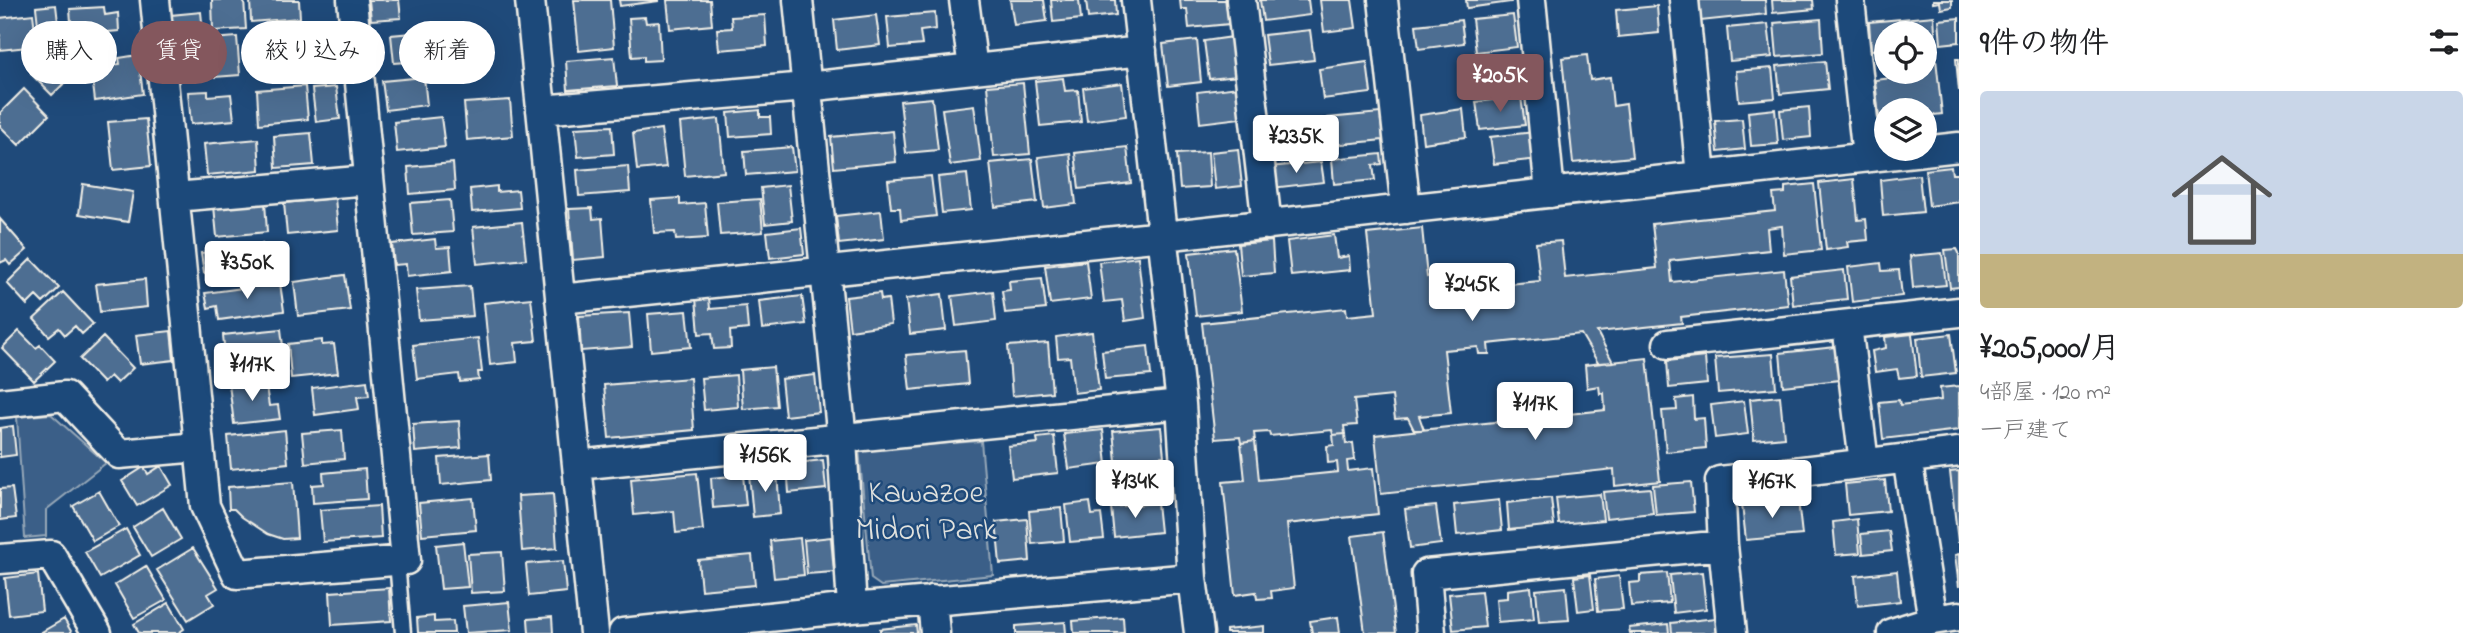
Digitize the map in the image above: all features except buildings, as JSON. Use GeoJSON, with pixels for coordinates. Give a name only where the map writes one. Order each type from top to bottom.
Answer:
{"type":"FeatureCollection","features":[{"type":"Feature","properties":{"kind":"street"},"geometry":{"type":"LineString","coordinates":[[155,0],[205,506],[237,574],[406,560],[352,0]]}},
{"type":"Feature","properties":{"kind":"street"},"geometry":{"type":"LineString","coordinates":[[530,0],[594,633]]}},
{"type":"Feature","properties":{"kind":"street"},"geometry":{"type":"LineString","coordinates":[[797,0],[842,440],[852,608]]}},
{"type":"Feature","properties":{"kind":"street"},"geometry":{"type":"LineString","coordinates":[[964,0],[973,69]]}},
{"type":"Feature","properties":{"kind":"street"},"geometry":{"type":"LineString","coordinates":[[1136,0],[1181,404],[1192,578],[1199,633]]}},
{"type":"Feature","properties":{"kind":"street"},"geometry":{"type":"LineString","coordinates":[[1241,0],[1267,225]]}},
{"type":"Feature","properties":{"kind":"street"},"geometry":{"type":"LineString","coordinates":[[1382,0],[1406,209]]}},
{"type":"Feature","properties":{"kind":"street"},"geometry":{"type":"LineString","coordinates":[[1531,0],[1550,193]]}},
{"type":"Feature","properties":{"kind":"street"},"geometry":{"type":"LineString","coordinates":[[1684,0],[1701,176]]}},
{"type":"Feature","properties":{"kind":"street"},"geometry":{"type":"LineString","coordinates":[[1850,0],[1867,157]]}},
{"type":"Feature","properties":{"kind":"street"},"geometry":{"type":"LineString","coordinates":[[541,110],[806,87],[1142,51]]}},
{"type":"Feature","properties":{"kind":"street"},"geometry":{"type":"LineString","coordinates":[[560,299],[1267,225],[1959,147]]}},
{"type":"Feature","properties":{"kind":"street"},"geometry":{"type":"LineString","coordinates":[[175,197],[369,180]]}},
{"type":"Feature","properties":{"kind":"street"},"geometry":{"type":"LineString","coordinates":[[1668,344],[1959,312]]}},
{"type":"Feature","properties":{"kind":"street"},"geometry":{"type":"LineString","coordinates":[[1847,325],[1864,463]]}},
{"type":"Feature","properties":{"kind":"street"},"geometry":{"type":"LineString","coordinates":[[0,402],[65,397],[119,454],[199,447]]}},
{"type":"Feature","properties":{"kind":"street"},"geometry":{"type":"LineString","coordinates":[[577,465],[1181,404]]}},
{"type":"Feature","properties":{"kind":"street"},"geometry":{"type":"LineString","coordinates":[[1732,633],[1720,481],[1959,452]]}},
{"type":"Feature","properties":{"kind":"street"},"geometry":{"type":"LineString","coordinates":[[1892,633],[1946,618],[1907,458]]}},
{"type":"Feature","properties":{"kind":"street"},"geometry":{"type":"LineString","coordinates":[[1431,633],[1426,574],[1723,545]]}},
{"type":"Feature","properties":{"kind":"street"},"geometry":{"type":"LineString","coordinates":[[0,559],[51,555],[97,633]]}},
{"type":"Feature","properties":{"kind":"street"},"geometry":{"type":"LineString","coordinates":[[622,633],[932,600],[1192,578]]}},
{"type":"Feature","properties":{"kind":"street"},"geometry":{"type":"LineString","coordinates":[[932,600],[935,633]]}},
{"type":"Feature","properties":{"kind":"lane"},"geometry":{"type":"LineString","coordinates":[[397,561],[403,633]]}},
{"type":"Feature","properties":{"kind":"green space"},"geometry":{"type":"Polygon","coordinates":[[[51,414],[106,463],[46,510],[46,536],[25,538],[17,417],[51,414]]]}},
{"type":"Feature","properties":{"kind":"green space","name":"Kawazoe Midori Park"},"geometry":{"type":"Polygon","coordinates":[[[981,441],[993,575],[881,586],[871,579],[859,449],[981,441]]]}}]}
